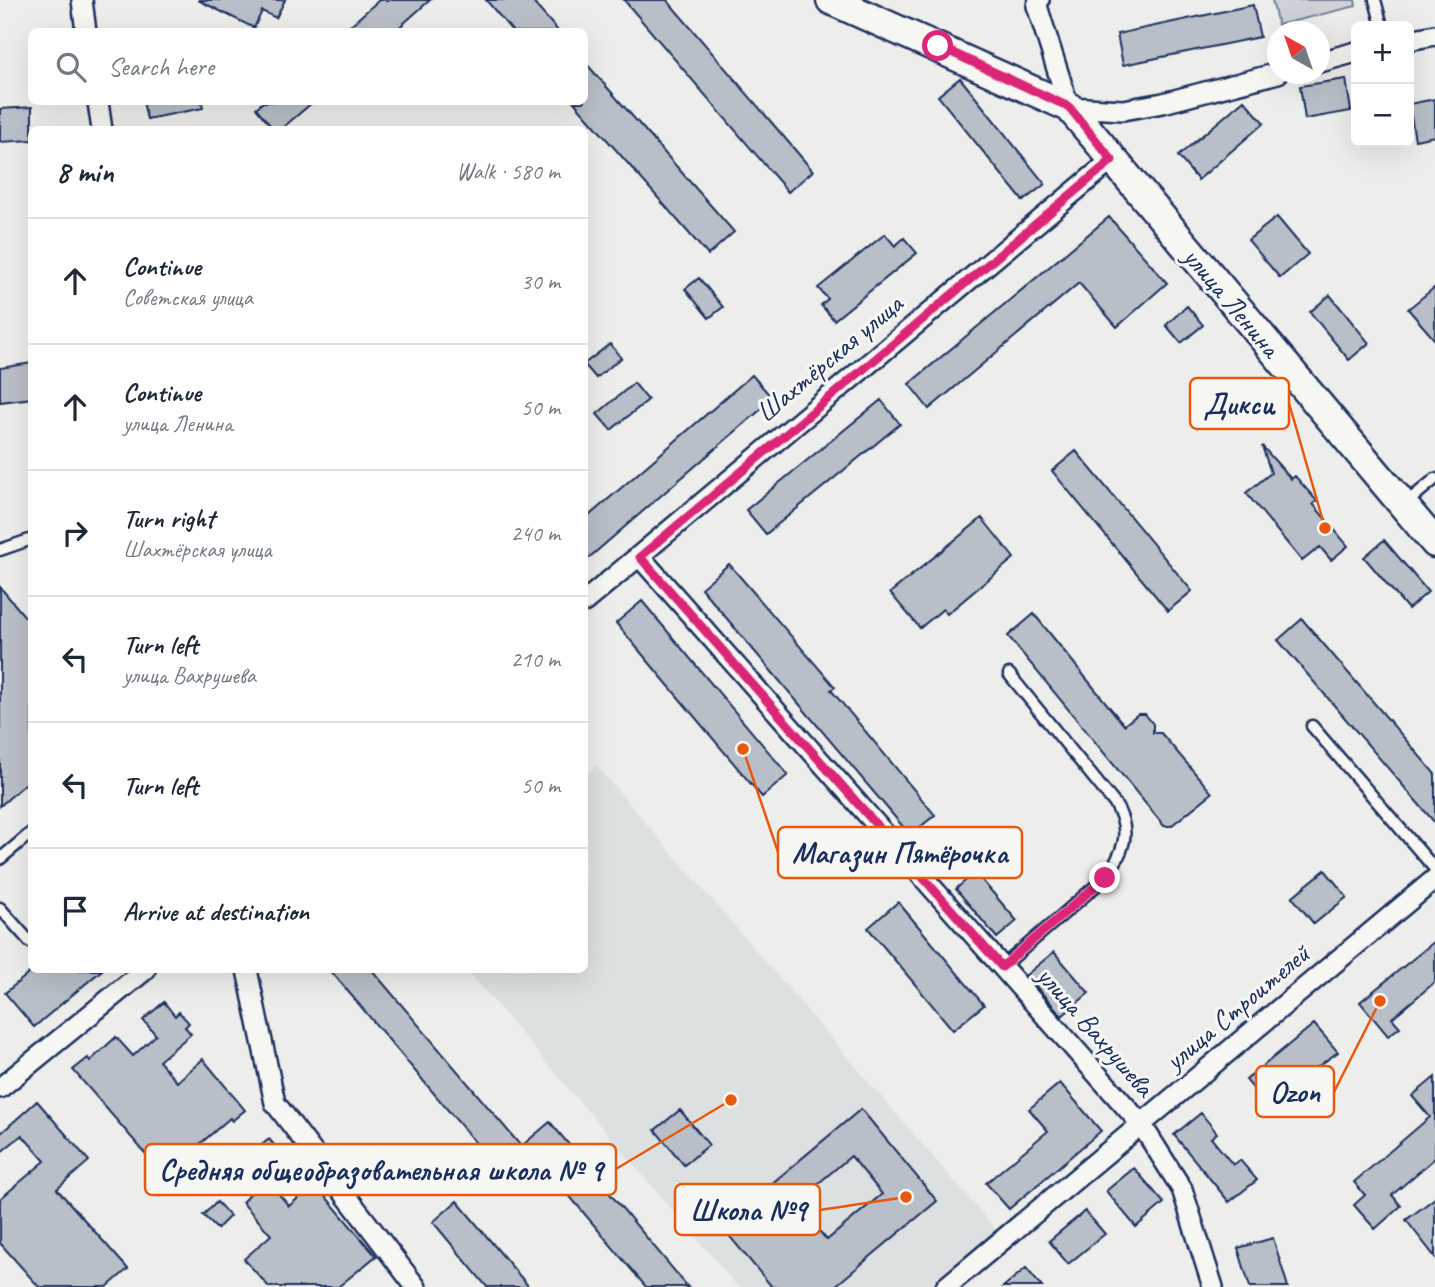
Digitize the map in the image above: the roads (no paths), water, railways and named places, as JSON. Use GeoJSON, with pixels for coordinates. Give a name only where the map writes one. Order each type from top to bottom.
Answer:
{"type":"FeatureCollection","features":[{"type":"Feature","properties":{"kind":"main road","name":"улица Ленина"},"geometry":{"type":"LineString","coordinates":[[831,0],[1069,107],[1435,543]]}},
{"type":"Feature","properties":{"kind":"street"},"geometry":{"type":"LineString","coordinates":[[82,0],[86,28]]}},
{"type":"Feature","properties":{"kind":"street"},"geometry":{"type":"LineString","coordinates":[[1039,0],[1037,6],[1069,107],[1133,109],[1267,76]]}},
{"type":"Feature","properties":{"kind":"street"},"geometry":{"type":"LineString","coordinates":[[1414,39],[1435,35]]}},
{"type":"Feature","properties":{"kind":"street"},"geometry":{"type":"LineString","coordinates":[[1330,59],[1351,53]]}},
{"type":"Feature","properties":{"kind":"street"},"geometry":{"type":"LineString","coordinates":[[98,105],[101,126]]}},
{"type":"Feature","properties":{"kind":"street","name":"Шахтёрская улица"},"geometry":{"type":"LineString","coordinates":[[588,599],[1112,160]]}},
{"type":"Feature","properties":{"kind":"street","name":"улица Вахрушева"},"geometry":{"type":"LineString","coordinates":[[640,557],[1141,1124],[1182,1189],[1213,1287]]}},
{"type":"Feature","properties":{"kind":"street","name":"улица Строителей"},"geometry":{"type":"LineString","coordinates":[[952,1285],[1435,879]]}},
{"type":"Feature","properties":{"kind":"street"},"geometry":{"type":"LineString","coordinates":[[0,1088],[141,973]]}},
{"type":"Feature","properties":{"kind":"street"},"geometry":{"type":"LineString","coordinates":[[248,973],[275,1103],[416,1287]]}},
{"type":"Feature","properties":{"kind":"lane"},"geometry":{"type":"LineString","coordinates":[[1375,0],[1381,21]]}},
{"type":"Feature","properties":{"kind":"lane"},"geometry":{"type":"LineString","coordinates":[[1404,505],[1435,479]]}},
{"type":"Feature","properties":{"kind":"lane"},"geometry":{"type":"LineString","coordinates":[[0,550],[28,540]]}},
{"type":"Feature","properties":{"kind":"lane"},"geometry":{"type":"LineString","coordinates":[[1002,967],[1105,878],[1118,860],[1125,835],[1122,814],[1115,804],[1009,674]]}},
{"type":"Feature","properties":{"kind":"lane"},"geometry":{"type":"LineString","coordinates":[[1312,726],[1435,869]]}},
{"type":"Feature","properties":{"kind":"lane"},"geometry":{"type":"LineString","coordinates":[[0,859],[28,835]]}},
{"type":"Feature","properties":{"kind":"lane"},"geometry":{"type":"LineString","coordinates":[[0,908],[28,940]]}},
{"type":"Feature","properties":{"kind":"place","name":"Дикси"},"geometry":{"type":"Point","coordinates":[1325,528]}},
{"type":"Feature","properties":{"kind":"place","name":"Магазин Пятёрочка"},"geometry":{"type":"Point","coordinates":[743,749]}},
{"type":"Feature","properties":{"kind":"place","name":"Ozon"},"geometry":{"type":"Point","coordinates":[1380,1001]}},
{"type":"Feature","properties":{"kind":"place","name":"Средняя общеобразовательная школа № 9"},"geometry":{"type":"Point","coordinates":[731,1100]}},
{"type":"Feature","properties":{"kind":"place","name":"Школа №9"},"geometry":{"type":"Point","coordinates":[906,1197]}}]}
